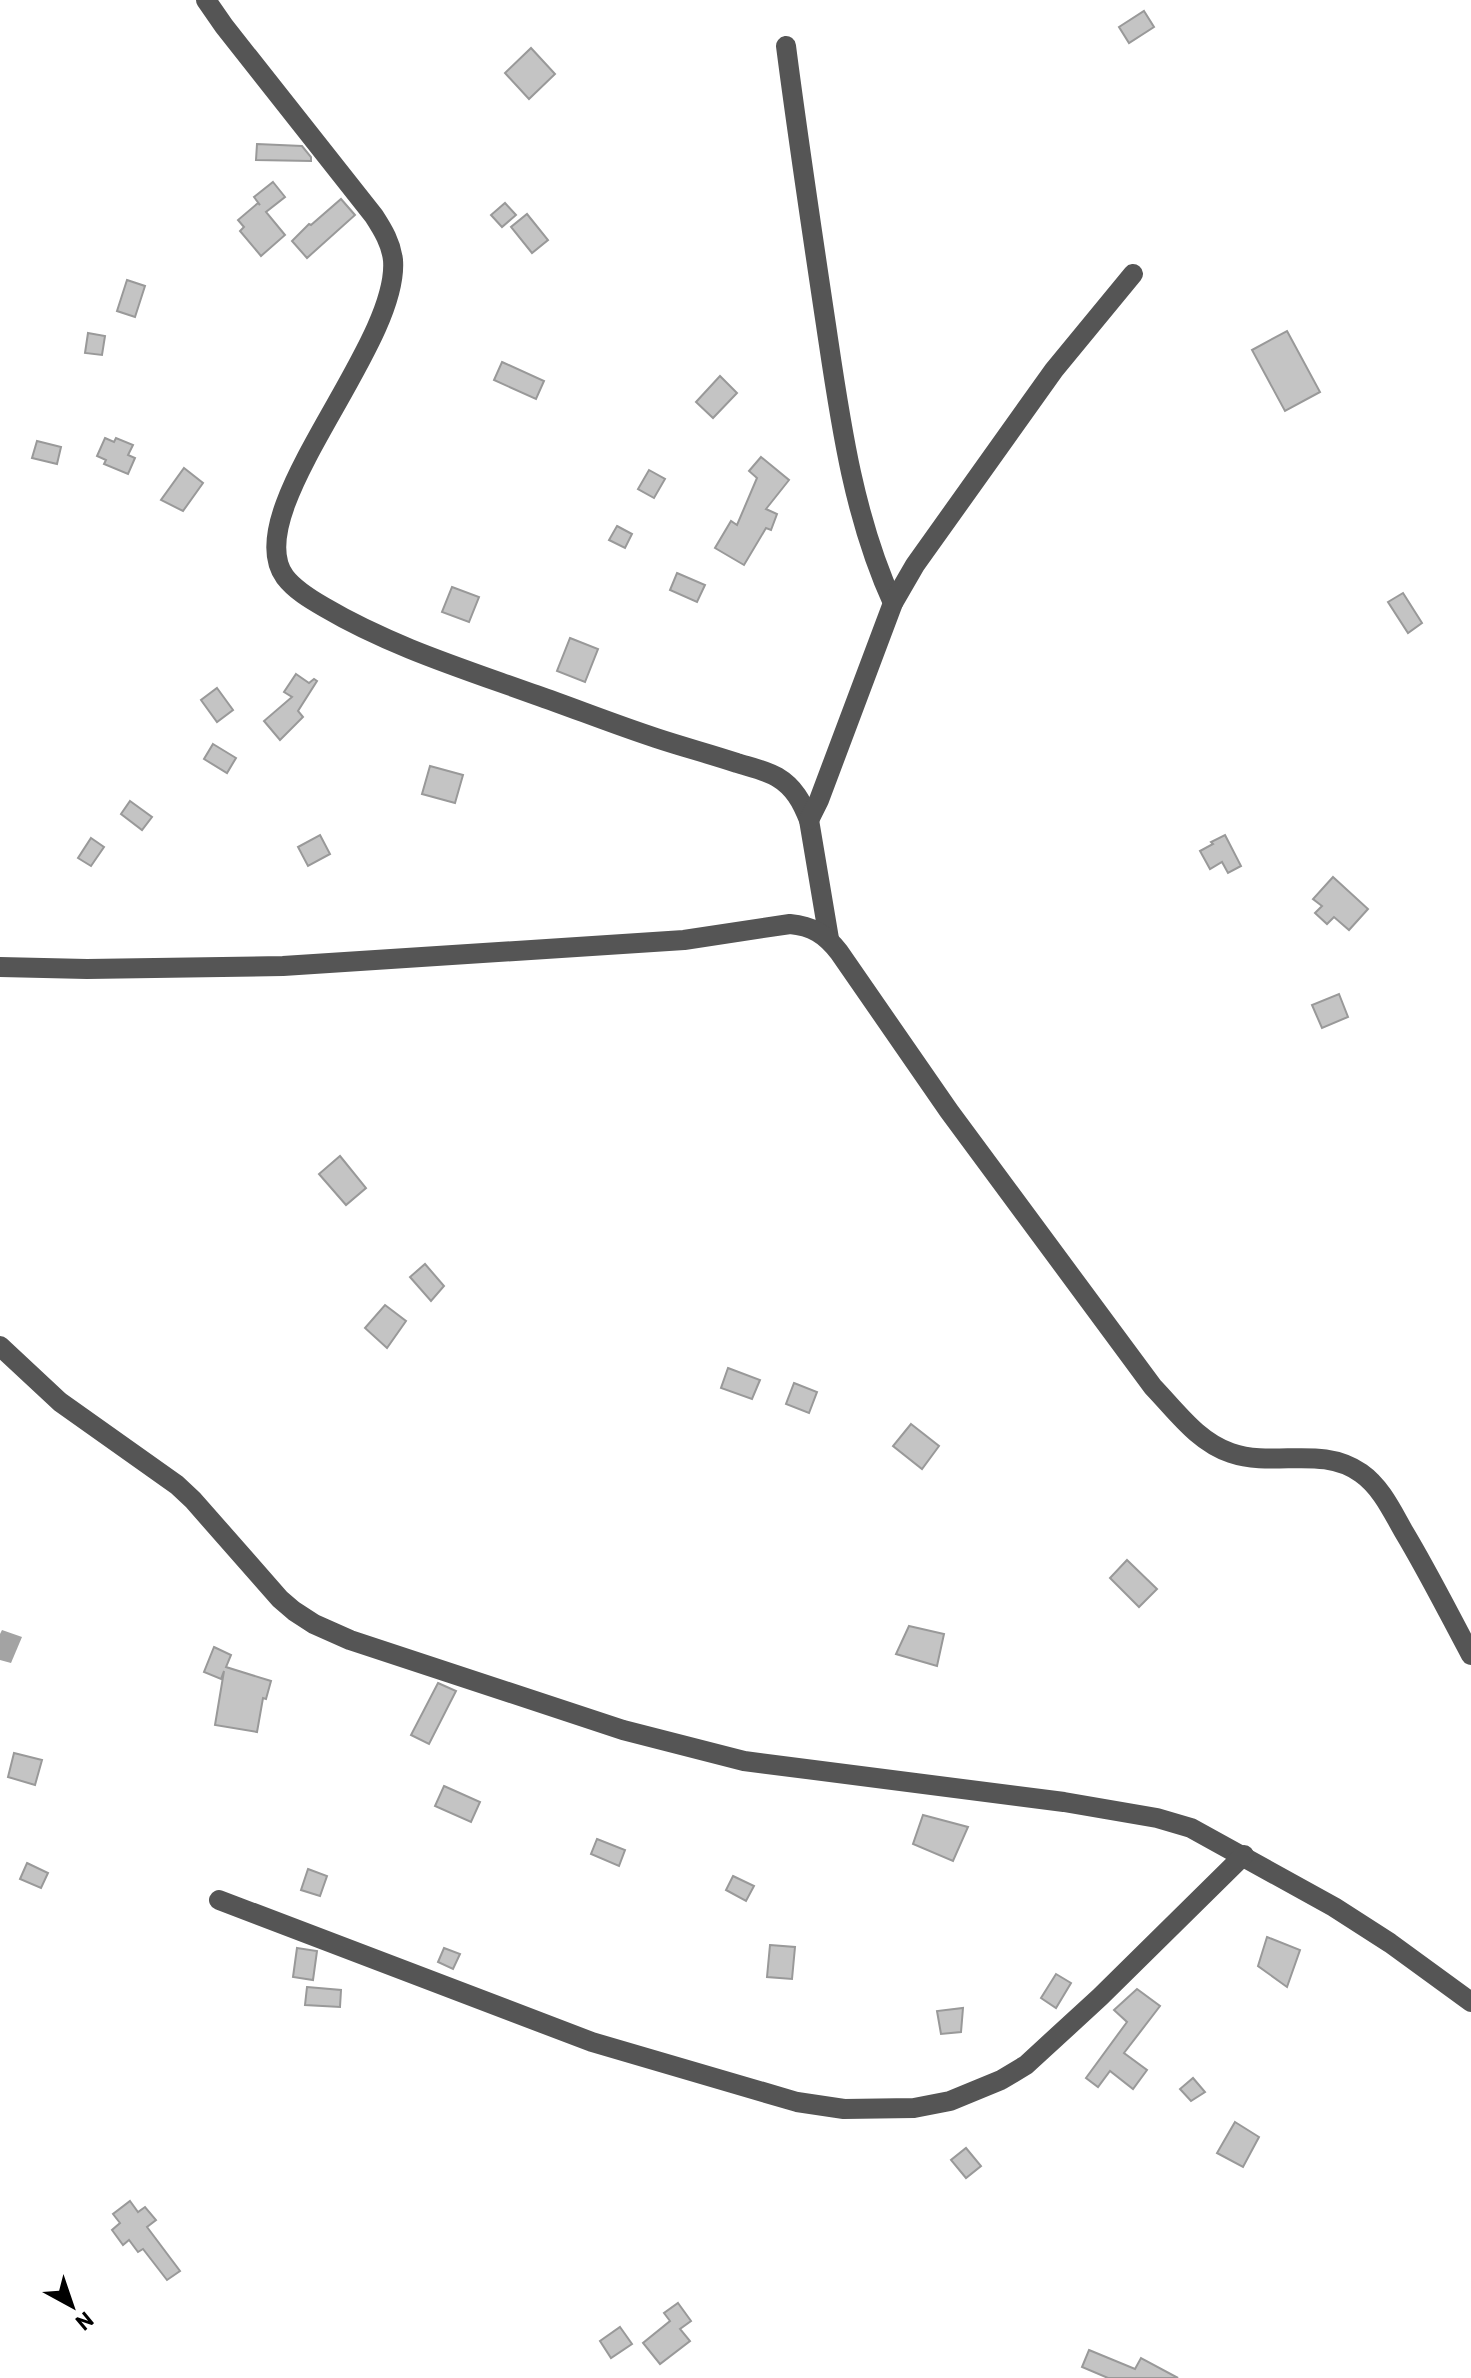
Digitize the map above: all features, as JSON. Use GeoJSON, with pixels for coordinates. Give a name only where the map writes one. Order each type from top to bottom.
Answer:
{"type":"FeatureCollection","features":[{"type":"Feature","properties":{"kind":"street"},"geometry":{"type":"LineString","coordinates":[[206,0],[374,216],[391,245],[392,281],[384,314],[282,513],[275,546],[284,576],[311,599],[385,640],[655,738],[747,765],[777,777],[795,793],[803,803],[809,820],[829,939],[949,1111],[1153,1387],[1196,1432],[1211,1444],[1232,1454],[1260,1459],[1322,1458],[1341,1462],[1369,1478],[1392,1510],[1471,1655]]}},
{"type":"Feature","properties":{"kind":"street"},"geometry":{"type":"LineString","coordinates":[[786,46],[835,388],[862,521],[893,603]]}},
{"type":"Feature","properties":{"kind":"street"},"geometry":{"type":"LineString","coordinates":[[809,820],[893,603],[915,565],[1054,370],[1133,274]]}},
{"type":"Feature","properties":{"kind":"street"},"geometry":{"type":"LineString","coordinates":[[0,967],[139,969],[311,965],[684,940],[790,924],[804,925],[829,939]]}},
{"type":"Feature","properties":{"kind":"street"},"geometry":{"type":"LineString","coordinates":[[0,1346],[60,1402],[177,1485],[262,1580],[294,1611],[314,1624],[350,1640],[623,1730],[744,1761],[957,1787],[1157,1818],[1191,1828],[1334,1907],[1471,2002]]}},
{"type":"Feature","properties":{"kind":"street"},"geometry":{"type":"LineString","coordinates":[[219,1900],[485,2004],[592,2042],[797,2102],[844,2109],[914,2108],[950,2101],[1001,2080],[1026,2065],[1244,1855]]}},
{"type":"Feature","properties":{"kind":"shaded area"},"geometry":{"type":"Polygon","coordinates":[[[2,1630],[22,1637],[11,1663],[0,1660],[2,1630]]]}},
{"type":"Feature","properties":{"kind":"building"},"geometry":{"type":"Polygon","coordinates":[[[1144,11],[1154,27],[1129,43],[1119,27],[1144,11]]]}},
{"type":"Feature","properties":{"kind":"building"},"geometry":{"type":"Polygon","coordinates":[[[531,48],[555,74],[529,99],[505,73],[531,48]]]}},
{"type":"Feature","properties":{"kind":"building"},"geometry":{"type":"Polygon","coordinates":[[[257,144],[302,146],[311,161],[256,160],[257,144]]]}},
{"type":"Feature","properties":{"kind":"building"},"geometry":{"type":"Polygon","coordinates":[[[273,182],[285,197],[266,212],[285,235],[261,256],[240,231],[244,227],[238,220],[258,203],[260,205],[254,197],[273,182]]]}},
{"type":"Feature","properties":{"kind":"building"},"geometry":{"type":"Polygon","coordinates":[[[341,199],[355,215],[307,258],[292,241],[341,199]]]}},
{"type":"Feature","properties":{"kind":"building"},"geometry":{"type":"Polygon","coordinates":[[[505,203],[516,215],[502,227],[491,215],[505,203]]]}},
{"type":"Feature","properties":{"kind":"building"},"geometry":{"type":"Polygon","coordinates":[[[527,214],[548,240],[532,253],[511,227],[527,214]]]}},
{"type":"Feature","properties":{"kind":"building"},"geometry":{"type":"Polygon","coordinates":[[[127,280],[145,286],[135,317],[117,311],[127,280]]]}},
{"type":"Feature","properties":{"kind":"building"},"geometry":{"type":"Polygon","coordinates":[[[1287,331],[1320,392],[1285,411],[1252,350],[1287,331]]]}},
{"type":"Feature","properties":{"kind":"building"},"geometry":{"type":"Polygon","coordinates":[[[88,333],[105,336],[102,355],[85,353],[88,333]]]}},
{"type":"Feature","properties":{"kind":"building"},"geometry":{"type":"Polygon","coordinates":[[[502,362],[544,381],[536,399],[494,380],[502,362]]]}},
{"type":"Feature","properties":{"kind":"building"},"geometry":{"type":"Polygon","coordinates":[[[720,376],[737,393],[713,418],[696,402],[720,376]]]}},
{"type":"Feature","properties":{"kind":"building"},"geometry":{"type":"Polygon","coordinates":[[[105,438],[114,442],[116,438],[133,445],[128,455],[135,458],[128,474],[104,464],[106,460],[97,456],[105,438]]]}},
{"type":"Feature","properties":{"kind":"building"},"geometry":{"type":"Polygon","coordinates":[[[37,441],[61,447],[57,464],[32,458],[37,441]]]}},
{"type":"Feature","properties":{"kind":"building"},"geometry":{"type":"Polygon","coordinates":[[[761,457],[789,480],[766,509],[777,514],[771,530],[766,528],[744,565],[715,548],[731,521],[737,525],[757,478],[749,471],[761,457]]]}},
{"type":"Feature","properties":{"kind":"building"},"geometry":{"type":"Polygon","coordinates":[[[184,468],[203,483],[183,511],[161,500],[184,468]]]}},
{"type":"Feature","properties":{"kind":"building"},"geometry":{"type":"Polygon","coordinates":[[[649,470],[665,479],[654,498],[638,489],[649,470]]]}},
{"type":"Feature","properties":{"kind":"building"},"geometry":{"type":"Polygon","coordinates":[[[617,526],[632,534],[625,548],[609,540],[617,526]]]}},
{"type":"Feature","properties":{"kind":"building"},"geometry":{"type":"Polygon","coordinates":[[[677,573],[705,585],[697,602],[670,590],[677,573]]]}},
{"type":"Feature","properties":{"kind":"building"},"geometry":{"type":"Polygon","coordinates":[[[452,587],[479,597],[469,622],[442,612],[452,587]]]}},
{"type":"Feature","properties":{"kind":"building"},"geometry":{"type":"Polygon","coordinates":[[[1403,593],[1422,623],[1408,633],[1388,602],[1403,593]]]}},
{"type":"Feature","properties":{"kind":"building"},"geometry":{"type":"Polygon","coordinates":[[[570,638],[598,649],[585,682],[557,671],[570,638]]]}},
{"type":"Feature","properties":{"kind":"building"},"geometry":{"type":"Polygon","coordinates":[[[296,674],[309,683],[314,679],[317,681],[298,711],[303,717],[280,740],[264,721],[292,697],[284,692],[296,674]]]}},
{"type":"Feature","properties":{"kind":"building"},"geometry":{"type":"Polygon","coordinates":[[[217,688],[233,710],[217,722],[201,700],[217,688]]]}},
{"type":"Feature","properties":{"kind":"building"},"geometry":{"type":"Polygon","coordinates":[[[213,744],[236,758],[227,773],[204,759],[213,744]]]}},
{"type":"Feature","properties":{"kind":"building"},"geometry":{"type":"Polygon","coordinates":[[[430,766],[463,775],[455,803],[422,794],[430,766]]]}},
{"type":"Feature","properties":{"kind":"building"},"geometry":{"type":"Polygon","coordinates":[[[130,801],[152,817],[142,830],[121,814],[130,801]]]}},
{"type":"Feature","properties":{"kind":"building"},"geometry":{"type":"Polygon","coordinates":[[[320,835],[330,854],[308,866],[298,847],[320,835]]]}},
{"type":"Feature","properties":{"kind":"building"},"geometry":{"type":"Polygon","coordinates":[[[1225,835],[1241,866],[1228,873],[1222,862],[1210,869],[1200,851],[1225,835]]]}},
{"type":"Feature","properties":{"kind":"building"},"geometry":{"type":"Polygon","coordinates":[[[91,838],[104,847],[91,866],[78,858],[91,838]]]}},
{"type":"Feature","properties":{"kind":"building"},"geometry":{"type":"Polygon","coordinates":[[[1333,877],[1368,909],[1349,930],[1334,917],[1327,924],[1315,913],[1322,906],[1313,899],[1333,877]]]}},
{"type":"Feature","properties":{"kind":"building"},"geometry":{"type":"Polygon","coordinates":[[[1339,994],[1348,1017],[1322,1028],[1312,1005],[1339,994]]]}},
{"type":"Feature","properties":{"kind":"building"},"geometry":{"type":"Polygon","coordinates":[[[340,1156],[366,1188],[346,1205],[319,1174],[340,1156]]]}},
{"type":"Feature","properties":{"kind":"building"},"geometry":{"type":"Polygon","coordinates":[[[425,1264],[444,1286],[431,1301],[410,1277],[425,1264]]]}},
{"type":"Feature","properties":{"kind":"building"},"geometry":{"type":"Polygon","coordinates":[[[385,1305],[406,1321],[387,1348],[365,1328],[385,1305]]]}},
{"type":"Feature","properties":{"kind":"building"},"geometry":{"type":"Polygon","coordinates":[[[728,1368],[760,1380],[752,1399],[721,1388],[728,1368]]]}},
{"type":"Feature","properties":{"kind":"building"},"geometry":{"type":"Polygon","coordinates":[[[794,1383],[817,1392],[809,1413],[786,1404],[794,1383]]]}},
{"type":"Feature","properties":{"kind":"building"},"geometry":{"type":"Polygon","coordinates":[[[911,1424],[939,1446],[922,1469],[893,1446],[911,1424]]]}},
{"type":"Feature","properties":{"kind":"building"},"geometry":{"type":"Polygon","coordinates":[[[1127,1560],[1157,1589],[1139,1607],[1110,1578],[1127,1560]]]}},
{"type":"Feature","properties":{"kind":"building"},"geometry":{"type":"Polygon","coordinates":[[[909,1626],[944,1634],[937,1666],[896,1654],[909,1626]]]}},
{"type":"Feature","properties":{"kind":"building"},"geometry":{"type":"Polygon","coordinates":[[[214,1647],[231,1655],[226,1667],[271,1681],[266,1699],[263,1698],[257,1732],[215,1725],[224,1671],[221,1679],[204,1672],[214,1647]]]}},
{"type":"Feature","properties":{"kind":"building"},"geometry":{"type":"Polygon","coordinates":[[[438,1683],[456,1691],[429,1744],[411,1735],[438,1683]]]}},
{"type":"Feature","properties":{"kind":"building"},"geometry":{"type":"Polygon","coordinates":[[[14,1753],[42,1760],[35,1785],[8,1777],[14,1753]]]}},
{"type":"Feature","properties":{"kind":"building"},"geometry":{"type":"Polygon","coordinates":[[[444,1786],[480,1802],[471,1822],[435,1806],[444,1786]]]}},
{"type":"Feature","properties":{"kind":"building"},"geometry":{"type":"Polygon","coordinates":[[[923,1815],[968,1827],[953,1861],[913,1844],[923,1815]]]}},
{"type":"Feature","properties":{"kind":"building"},"geometry":{"type":"Polygon","coordinates":[[[597,1839],[625,1850],[619,1866],[591,1854],[597,1839]]]}},
{"type":"Feature","properties":{"kind":"building"},"geometry":{"type":"Polygon","coordinates":[[[27,1863],[48,1873],[41,1888],[20,1879],[27,1863]]]}},
{"type":"Feature","properties":{"kind":"building"},"geometry":{"type":"Polygon","coordinates":[[[308,1869],[327,1876],[320,1896],[301,1890],[308,1869]]]}},
{"type":"Feature","properties":{"kind":"building"},"geometry":{"type":"Polygon","coordinates":[[[733,1876],[754,1886],[746,1901],[726,1890],[733,1876]]]}},
{"type":"Feature","properties":{"kind":"building"},"geometry":{"type":"Polygon","coordinates":[[[1267,1937],[1300,1950],[1287,1987],[1258,1966],[1267,1937]]]}},
{"type":"Feature","properties":{"kind":"building"},"geometry":{"type":"Polygon","coordinates":[[[770,1945],[795,1947],[792,1979],[767,1977],[770,1945]]]}},
{"type":"Feature","properties":{"kind":"building"},"geometry":{"type":"Polygon","coordinates":[[[297,1948],[317,1951],[313,1980],[293,1977],[297,1948]]]}},
{"type":"Feature","properties":{"kind":"building"},"geometry":{"type":"Polygon","coordinates":[[[444,1948],[460,1954],[453,1969],[438,1962],[444,1948]]]}},
{"type":"Feature","properties":{"kind":"building"},"geometry":{"type":"Polygon","coordinates":[[[1056,1974],[1071,1983],[1056,2008],[1041,1998],[1056,1974]]]}},
{"type":"Feature","properties":{"kind":"building"},"geometry":{"type":"Polygon","coordinates":[[[307,1987],[341,1990],[340,2007],[305,2005],[307,1987]]]}},
{"type":"Feature","properties":{"kind":"building"},"geometry":{"type":"Polygon","coordinates":[[[1137,1989],[1160,2006],[1124,2053],[1147,2070],[1133,2089],[1110,2071],[1098,2087],[1086,2078],[1127,2022],[1114,2010],[1137,1989]]]}},
{"type":"Feature","properties":{"kind":"building"},"geometry":{"type":"Polygon","coordinates":[[[963,2008],[961,2032],[941,2034],[937,2011],[963,2008]]]}},
{"type":"Feature","properties":{"kind":"building"},"geometry":{"type":"Polygon","coordinates":[[[1193,2078],[1205,2092],[1191,2101],[1180,2089],[1193,2078]]]}},
{"type":"Feature","properties":{"kind":"building"},"geometry":{"type":"Polygon","coordinates":[[[1235,2122],[1259,2137],[1243,2167],[1217,2153],[1235,2122]]]}},
{"type":"Feature","properties":{"kind":"building"},"geometry":{"type":"Polygon","coordinates":[[[966,2148],[981,2166],[966,2178],[951,2160],[966,2148]]]}},
{"type":"Feature","properties":{"kind":"building"},"geometry":{"type":"Polygon","coordinates":[[[130,2201],[138,2212],[145,2207],[156,2220],[147,2227],[180,2271],[167,2280],[143,2249],[138,2252],[129,2240],[123,2245],[112,2230],[120,2223],[113,2214],[130,2201]]]}},
{"type":"Feature","properties":{"kind":"building"},"geometry":{"type":"Polygon","coordinates":[[[678,2303],[691,2321],[680,2329],[690,2341],[660,2364],[643,2343],[670,2321],[664,2313],[678,2303]]]}},
{"type":"Feature","properties":{"kind":"building"},"geometry":{"type":"Polygon","coordinates":[[[620,2327],[632,2344],[611,2358],[600,2341],[620,2327]]]}},
{"type":"Feature","properties":{"kind":"building"},"geometry":{"type":"Polygon","coordinates":[[[1089,2350],[1135,2369],[1141,2358],[1178,2378],[1108,2378],[1082,2367],[1089,2350]]]}}]}
